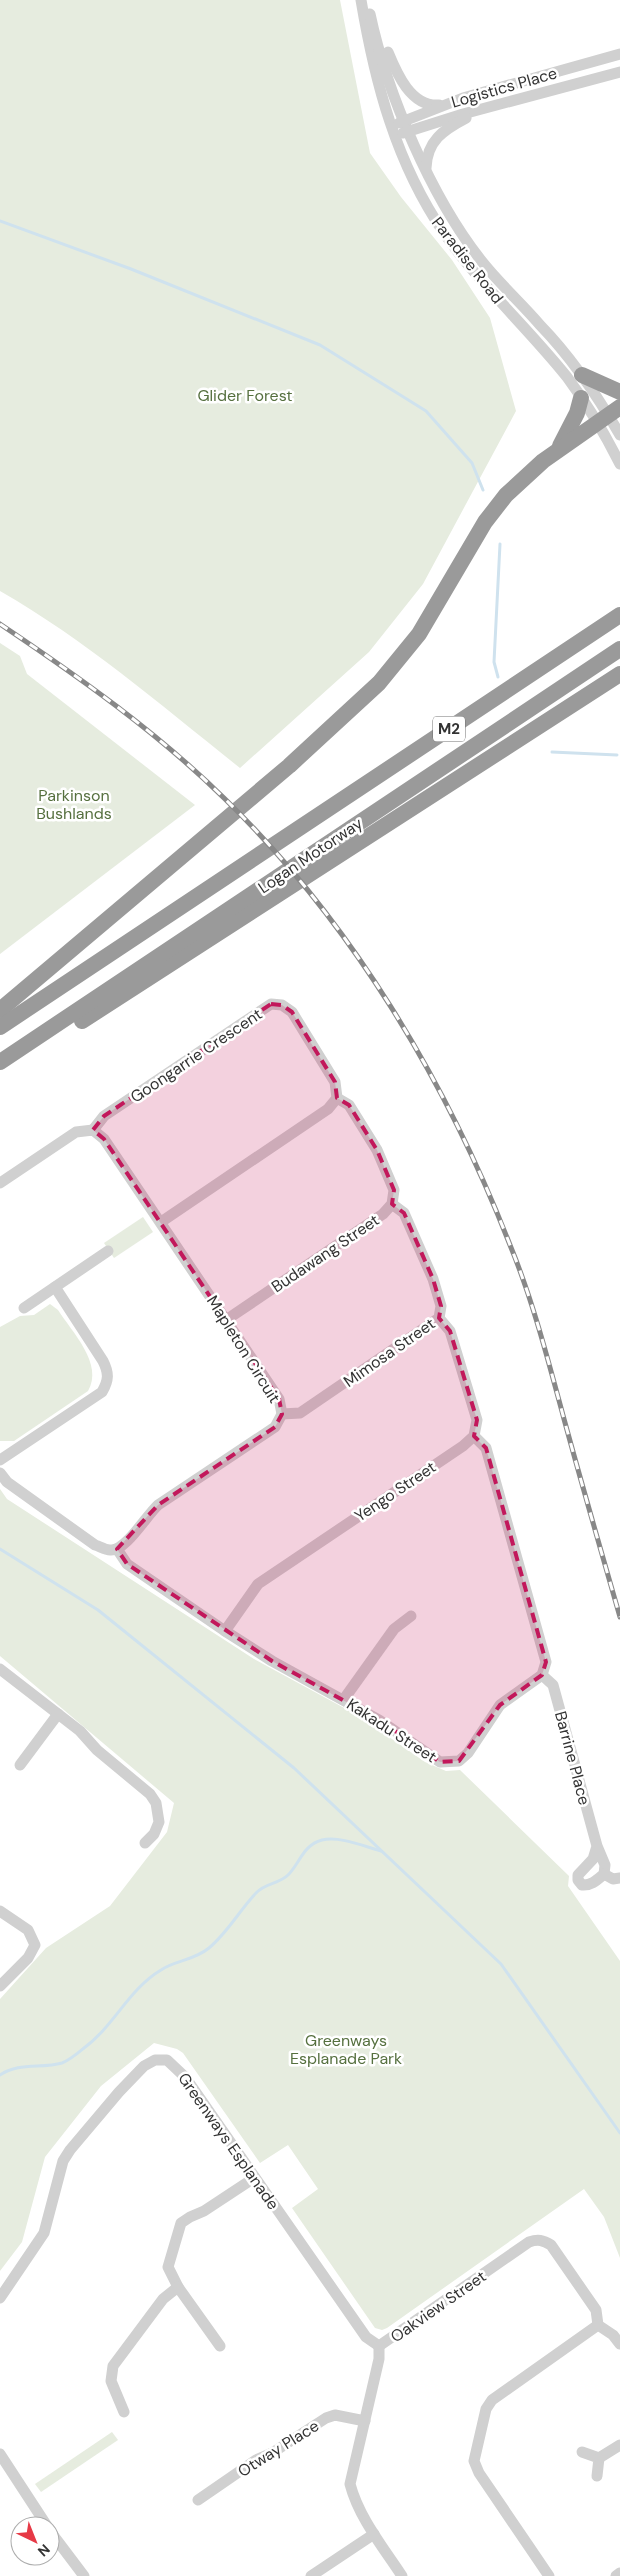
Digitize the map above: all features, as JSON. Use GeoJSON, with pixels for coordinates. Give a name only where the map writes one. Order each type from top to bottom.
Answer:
{"type":"FeatureCollection","features":[{"type":"Feature","properties":{"kind":"highway"},"geometry":{"type":"LineString","coordinates":[[582,374],[620,392]]}},
{"type":"Feature","properties":{"kind":"highway"},"geometry":{"type":"LineString","coordinates":[[558,450],[577,413],[581,398]]}},
{"type":"Feature","properties":{"kind":"highway"},"geometry":{"type":"LineString","coordinates":[[0,1010],[289,766],[379,683],[419,634],[495,509],[522,479],[558,450],[609,415]]}},
{"type":"Feature","properties":{"kind":"highway","name":"Logan Motorway"},"geometry":{"type":"LineString","coordinates":[[0,1027],[620,615]]}},
{"type":"Feature","properties":{"kind":"highway","name":"Logan Motorway"},"geometry":{"type":"LineString","coordinates":[[0,1062],[620,649]]}},
{"type":"Feature","properties":{"kind":"highway"},"geometry":{"type":"LineString","coordinates":[[0,1066],[18,1060],[88,1017],[620,674]]}},
{"type":"Feature","properties":{"kind":"street","name":"Paradise Road"},"geometry":{"type":"LineString","coordinates":[[361,0],[374,76],[392,131],[419,191],[444,232],[481,281],[557,366],[581,398],[609,415],[620,464]]}},
{"type":"Feature","properties":{"kind":"street","name":"Paradise Road"},"geometry":{"type":"LineString","coordinates":[[368,5],[378,44],[407,125],[426,170],[458,229],[484,264],[540,324],[582,374],[620,435]]}},
{"type":"Feature","properties":{"kind":"street"},"geometry":{"type":"LineString","coordinates":[[368,5],[402,82],[422,102],[432,105],[446,104]]}},
{"type":"Feature","properties":{"kind":"street","name":"Logistics Place"},"geometry":{"type":"LineString","coordinates":[[392,131],[446,104],[620,54]]}},
{"type":"Feature","properties":{"kind":"street","name":"Logistics Place"},"geometry":{"type":"LineString","coordinates":[[407,125],[463,114],[536,96],[620,72]]}},
{"type":"Feature","properties":{"kind":"street"},"geometry":{"type":"LineString","coordinates":[[426,170],[430,147],[436,138],[454,124],[536,96]]}},
{"type":"Feature","properties":{"kind":"street","name":"Goongarrie Crescent"},"geometry":{"type":"LineString","coordinates":[[93,1130],[104,1116],[271,1004],[282,1005],[292,1012],[336,1082],[337,1098]]}},
{"type":"Feature","properties":{"kind":"street"},"geometry":{"type":"LineString","coordinates":[[161,1222],[328,1109],[337,1098]]}},
{"type":"Feature","properties":{"kind":"street","name":"Budawang Street"},"geometry":{"type":"LineString","coordinates":[[226,1320],[383,1214],[392,1204],[394,1190],[378,1150],[349,1105],[337,1098]]}},
{"type":"Feature","properties":{"kind":"street"},"geometry":{"type":"LineString","coordinates":[[0,1183],[76,1132],[93,1130]]}},
{"type":"Feature","properties":{"kind":"street","name":"Mapleton Circuit"},"geometry":{"type":"LineString","coordinates":[[93,1130],[104,1140],[161,1222],[279,1399],[282,1414],[275,1427],[147,1514],[126,1543],[117,1549]]}},
{"type":"Feature","properties":{"kind":"street","name":"Mimosa Street"},"geometry":{"type":"LineString","coordinates":[[282,1414],[300,1413],[439,1318],[442,1306],[433,1279],[404,1214],[392,1204]]}},
{"type":"Feature","properties":{"kind":"street"},"geometry":{"type":"LineString","coordinates":[[24,1308],[108,1251]]}},
{"type":"Feature","properties":{"kind":"street"},"geometry":{"type":"LineString","coordinates":[[0,1460],[102,1392],[108,1382],[108,1371],[103,1360],[55,1287]]}},
{"type":"Feature","properties":{"kind":"street"},"geometry":{"type":"LineString","coordinates":[[439,1318],[450,1331],[478,1420],[474,1436],[486,1448],[546,1662],[542,1675]]}},
{"type":"Feature","properties":{"kind":"street","name":"Yengo Street"},"geometry":{"type":"LineString","coordinates":[[225,1631],[258,1584],[474,1436]]}},
{"type":"Feature","properties":{"kind":"street"},"geometry":{"type":"LineString","coordinates":[[0,1473],[8,1482],[94,1545],[110,1550],[117,1549]]}},
{"type":"Feature","properties":{"kind":"street","name":"Kakadu Street"},"geometry":{"type":"LineString","coordinates":[[117,1549],[127,1564],[225,1631],[272,1661],[344,1699],[440,1762],[459,1761],[468,1753],[500,1705],[542,1675]]}},
{"type":"Feature","properties":{"kind":"street"},"geometry":{"type":"LineString","coordinates":[[344,1699],[394,1629],[411,1616]]}},
{"type":"Feature","properties":{"kind":"street"},"geometry":{"type":"LineString","coordinates":[[0,1669],[80,1731],[97,1750],[150,1794],[156,1803],[159,1822],[154,1834],[145,1843]]}},
{"type":"Feature","properties":{"kind":"street","name":"Barrine Place"},"geometry":{"type":"LineString","coordinates":[[542,1675],[553,1685],[605,1865],[604,1874]]}},
{"type":"Feature","properties":{"kind":"street"},"geometry":{"type":"LineString","coordinates":[[20,1764],[58,1714]]}},
{"type":"Feature","properties":{"kind":"street"},"geometry":{"type":"LineString","coordinates":[[598,1846],[597,1852],[578,1875],[578,1880],[588,1886],[604,1874],[612,1879],[620,1878]]}},
{"type":"Feature","properties":{"kind":"street"},"geometry":{"type":"LineString","coordinates":[[0,1910],[28,1930],[35,1944],[28,1958],[0,1986]]}},
{"type":"Feature","properties":{"kind":"street","name":"Greenways Esplanade"},"geometry":{"type":"LineString","coordinates":[[0,2298],[44,2233],[63,2161],[70,2150],[119,2092],[144,2066],[155,2060],[166,2060],[185,2077],[366,2337],[379,2346]]}},
{"type":"Feature","properties":{"kind":"street"},"geometry":{"type":"LineString","coordinates":[[220,2346],[178,2287],[168,2267],[182,2223],[254,2178]]}},
{"type":"Feature","properties":{"kind":"street","name":"Oakview Street"},"geometry":{"type":"LineString","coordinates":[[402,2576],[374,2534],[354,2496],[350,2484],[379,2358],[379,2346],[529,2242],[536,2240],[551,2245],[596,2310],[598,2325]]}},
{"type":"Feature","properties":{"kind":"street"},"geometry":{"type":"LineString","coordinates":[[124,2412],[111,2381],[113,2366],[162,2298],[178,2287]]}},
{"type":"Feature","properties":{"kind":"street"},"geometry":{"type":"LineString","coordinates":[[549,2576],[479,2473],[474,2461],[486,2409],[492,2400],[598,2325],[613,2335],[620,2344]]}},
{"type":"Feature","properties":{"kind":"street","name":"Otway Place"},"geometry":{"type":"LineString","coordinates":[[198,2500],[256,2460],[272,2453],[326,2418],[335,2415],[365,2421]]}},
{"type":"Feature","properties":{"kind":"street"},"geometry":{"type":"LineString","coordinates":[[599,2458],[620,2445]]}},
{"type":"Feature","properties":{"kind":"street"},"geometry":{"type":"LineString","coordinates":[[582,2452],[599,2458]]}},
{"type":"Feature","properties":{"kind":"street"},"geometry":{"type":"LineString","coordinates":[[0,2454],[40,2516]]}},
{"type":"Feature","properties":{"kind":"street"},"geometry":{"type":"LineString","coordinates":[[597,2476],[599,2458]]}},
{"type":"Feature","properties":{"kind":"street"},"geometry":{"type":"LineString","coordinates":[[312,2576],[374,2534]]}},
{"type":"Feature","properties":{"kind":"street"},"geometry":{"type":"LineString","coordinates":[[60,2544],[84,2576]]}},
{"type":"Feature","properties":{"kind":"street"},"geometry":{"type":"LineString","coordinates":[[616,2576],[620,2573]]}},
{"type":"Feature","properties":{"kind":"highlighted area"},"geometry":{"type":"Polygon","coordinates":[[[271,1004],[282,1005],[292,1012],[335,1082],[337,1098],[349,1105],[377,1150],[394,1190],[392,1204],[404,1213],[433,1279],[441,1306],[439,1318],[450,1331],[477,1420],[474,1436],[486,1448],[546,1662],[542,1675],[500,1705],[459,1761],[440,1762],[379,1720],[272,1661],[127,1564],[117,1549],[158,1505],[275,1427],[282,1414],[279,1399],[104,1139],[93,1130],[104,1116],[271,1004]]]}},
{"type":"Feature","properties":{"kind":"green space","name":"Glider Forest"},"geometry":{"type":"Polygon","coordinates":[[[0,0],[340,0],[370,153],[401,197],[452,260],[490,318],[516,411],[423,584],[369,652],[240,768],[94,653],[32,610],[0,591],[0,0]]]}},
{"type":"Feature","properties":{"kind":"green space","name":"Parkinson Bushlands"},"geometry":{"type":"Polygon","coordinates":[[[0,643],[20,656],[27,674],[195,805],[0,954],[0,643]]]}},
{"type":"Feature","properties":{"kind":"green space"},"geometry":{"type":"Polygon","coordinates":[[[143,1217],[153,1232],[114,1258],[104,1243],[143,1217]]]}},
{"type":"Feature","properties":{"kind":"green space"},"geometry":{"type":"Polygon","coordinates":[[[50,1304],[58,1310],[84,1349],[92,1370],[92,1381],[88,1391],[14,1441],[0,1441],[0,1327],[20,1316],[34,1315],[50,1304]]]}},
{"type":"Feature","properties":{"kind":"green space","name":"Greenways Esplanade Park"},"geometry":{"type":"Polygon","coordinates":[[[0,1489],[7,1499],[254,1659],[359,1716],[425,1762],[446,1771],[460,1770],[569,1876],[568,1886],[620,1961],[620,2258],[604,2217],[584,2189],[387,2328],[382,2330],[375,2328],[292,2208],[318,2189],[288,2145],[260,2163],[183,2053],[177,2049],[154,2043],[101,2086],[45,2157],[22,2242],[0,2271],[0,1999],[46,1948],[110,1906],[167,1832],[174,1803],[0,1656],[0,1489]]]}},
{"type":"Feature","properties":{"kind":"green space"},"geometry":{"type":"Polygon","coordinates":[[[112,2432],[118,2440],[41,2492],[35,2484],[112,2432]]]}},
{"type":"Feature","properties":{"kind":"waterway"},"geometry":{"type":"LineString","coordinates":[[0,221],[131,269],[320,345],[426,411],[472,463],[483,490]]}},
{"type":"Feature","properties":{"kind":"waterway"},"geometry":{"type":"LineString","coordinates":[[498,677],[494,662],[500,544]]}},
{"type":"Feature","properties":{"kind":"waterway"},"geometry":{"type":"LineString","coordinates":[[552,752],[617,755]]}},
{"type":"Feature","properties":{"kind":"waterway"},"geometry":{"type":"LineString","coordinates":[[0,1549],[98,1610],[294,1768],[501,1964],[620,2133]]}},
{"type":"Feature","properties":{"kind":"waterway"},"geometry":{"type":"LineString","coordinates":[[0,2075],[15,2068],[62,2063],[74,2056],[95,2039],[130,1997],[150,1978],[161,1970],[197,1956],[209,1948],[256,1893],[288,1875],[306,1850],[316,1842],[336,1839],[381,1851]]}},
{"type":"Feature","properties":{"kind":"railway"},"geometry":{"type":"LineString","coordinates":[[0,624],[117,706],[199,774],[225,799],[271,847],[314,898],[354,951],[391,1007],[425,1064],[456,1123],[485,1184],[518,1266],[540,1331],[620,1617]]}}]}
